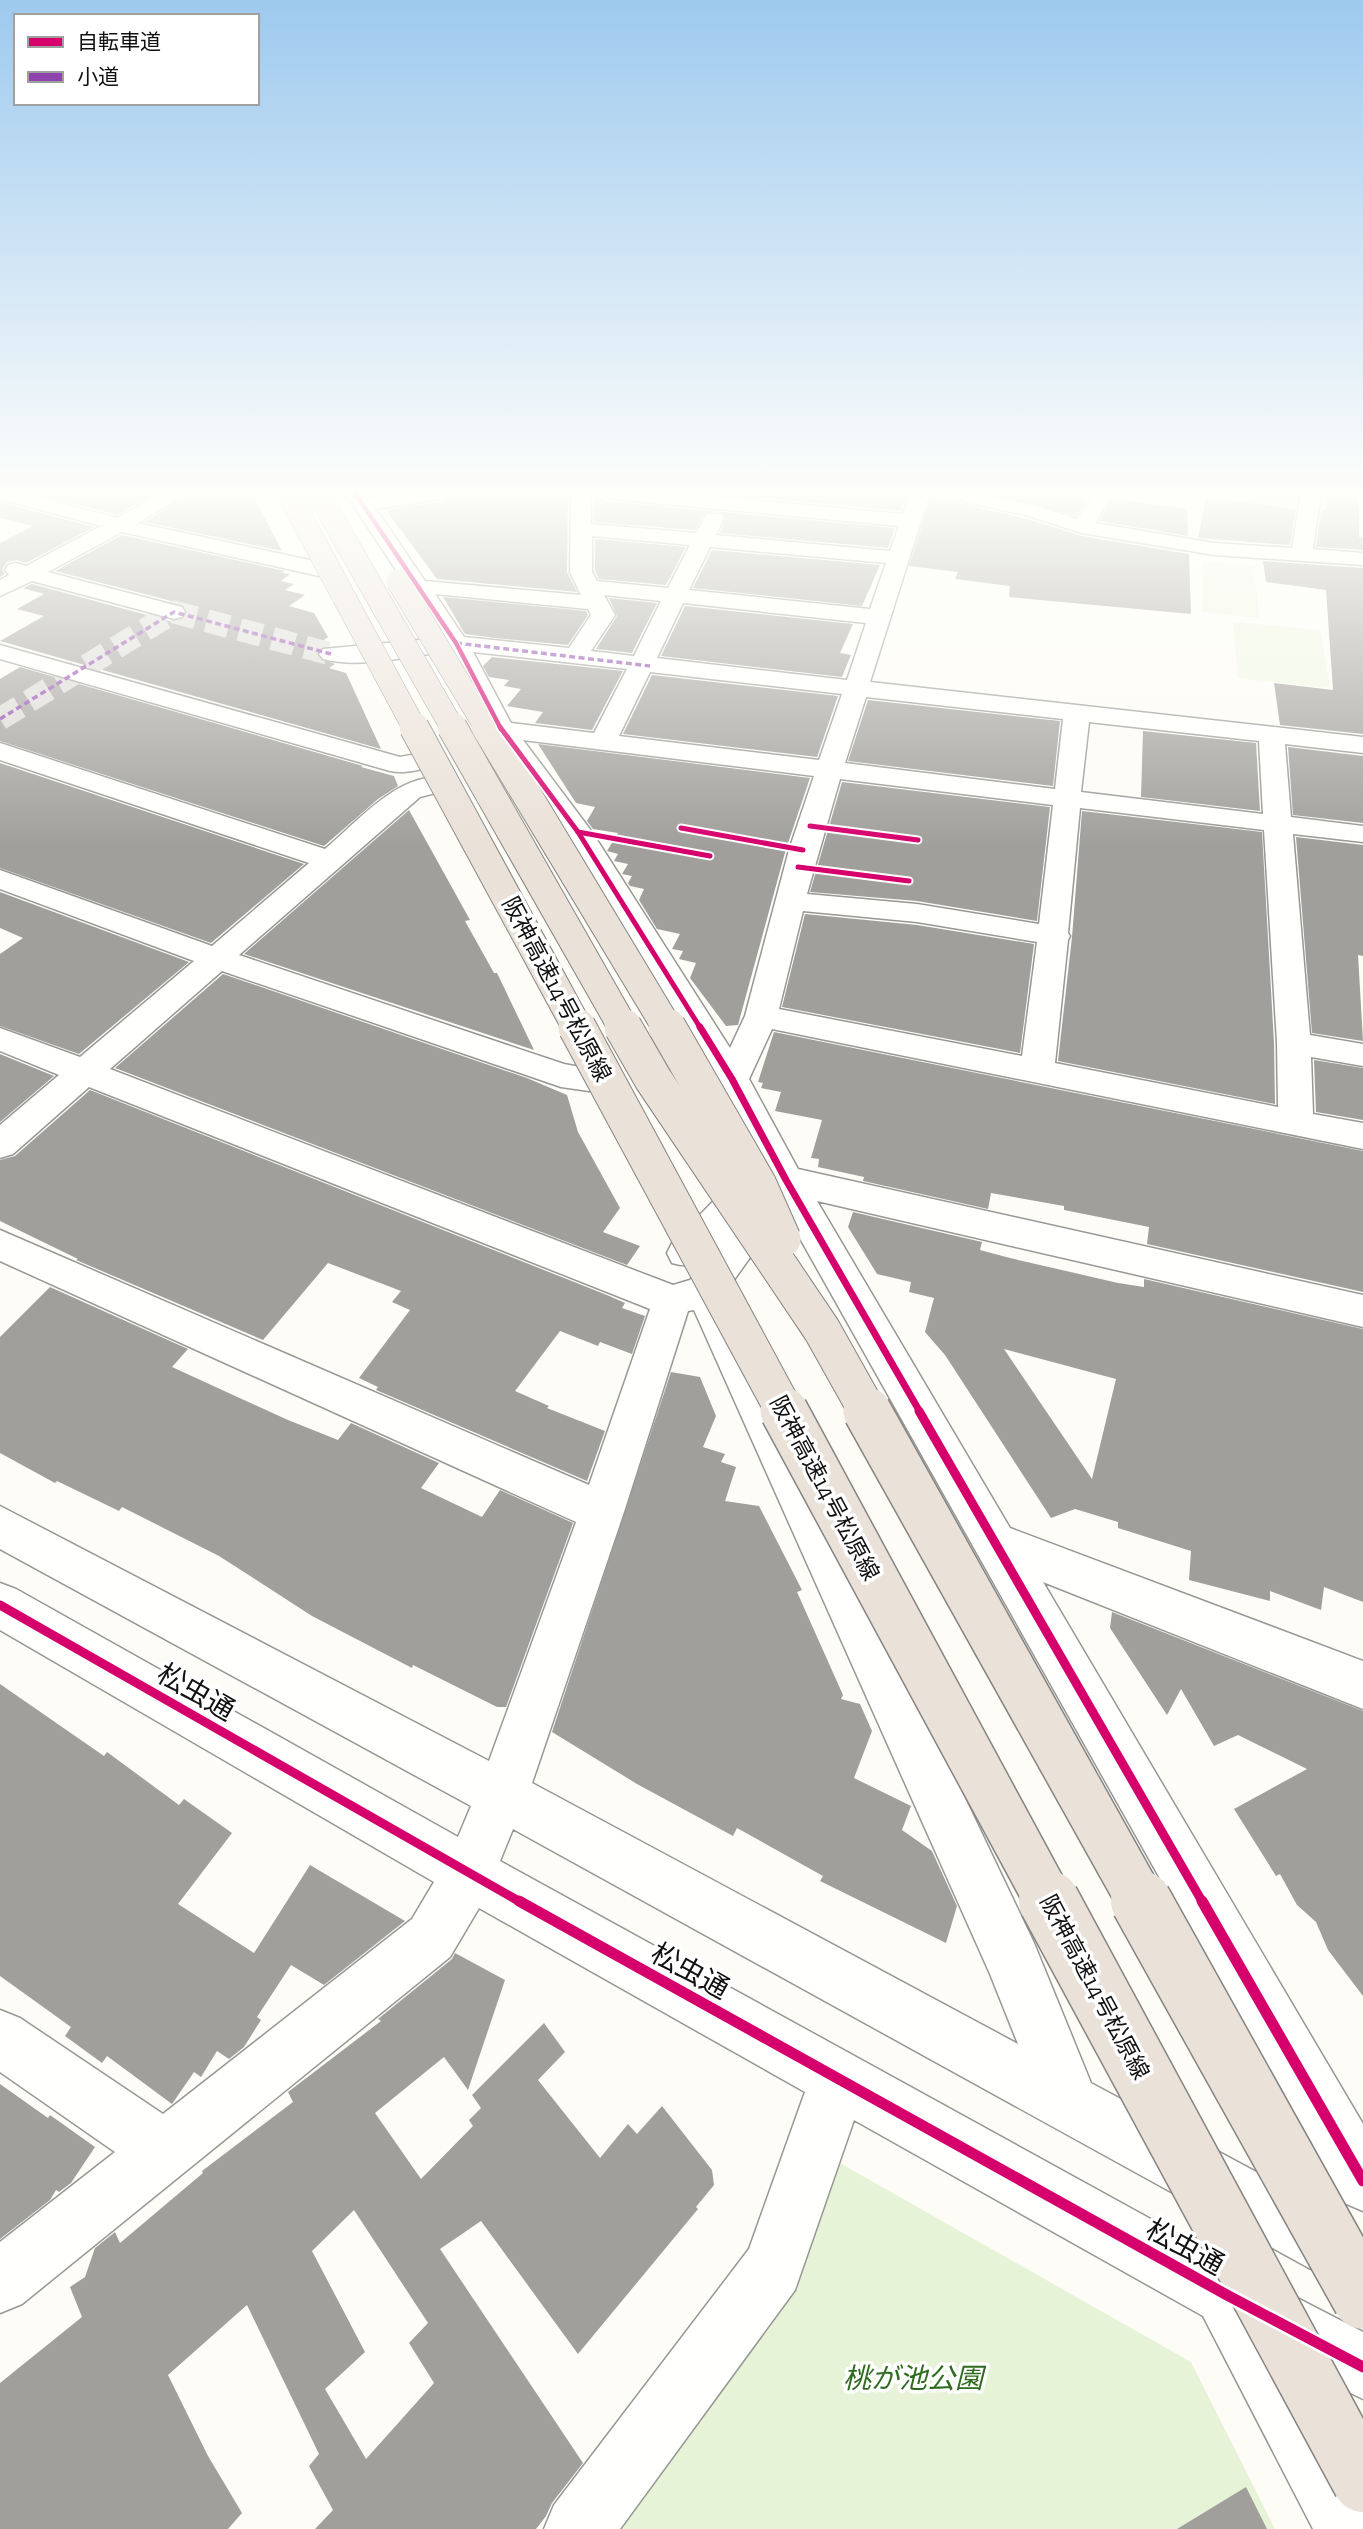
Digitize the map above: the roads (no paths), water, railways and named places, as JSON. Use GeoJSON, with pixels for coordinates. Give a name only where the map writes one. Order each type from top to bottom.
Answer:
{"type":"FeatureCollection","features":[{"type":"Feature","properties":{"kind":"highway","name":"阪神高速14号松原線"},"geometry":{"type":"LineString","coordinates":[[352,611],[1363,2482]]}},
{"type":"Feature","properties":{"kind":"highway","name":"阪神高速14号松原線"},"geometry":{"type":"LineString","coordinates":[[385,611],[653,1079],[822,1331],[1363,2299]]}},
{"type":"Feature","properties":{"kind":"highway"},"geometry":{"type":"LineString","coordinates":[[421,611],[758,1185],[822,1331]]}},
{"type":"Feature","properties":{"kind":"street"},"geometry":{"type":"LineString","coordinates":[[333,611],[348,654],[427,773],[589,1079],[686,1253],[688,1296],[1014,1963],[1070,2104]]}},
{"type":"Feature","properties":{"kind":"street"},"geometry":{"type":"LineString","coordinates":[[433,611],[456,643],[502,730],[578,832],[732,1079],[781,1170],[1363,2181]]}},
{"type":"Feature","properties":{"kind":"street"},"geometry":{"type":"LineString","coordinates":[[575,657],[603,615],[601,611]]}},
{"type":"Feature","properties":{"kind":"street"},"geometry":{"type":"LineString","coordinates":[[603,742],[645,665],[668,611]]}},
{"type":"Feature","properties":{"kind":"street"},"geometry":{"type":"LineString","coordinates":[[821,611],[879,617]]}},
{"type":"Feature","properties":{"kind":"street"},"geometry":{"type":"LineString","coordinates":[[732,1079],[761,1016],[789,901],[827,769],[881,611]]}},
{"type":"Feature","properties":{"kind":"street"},"geometry":{"type":"LineString","coordinates":[[348,654],[456,643],[1363,745]]}},
{"type":"Feature","properties":{"kind":"street"},"geometry":{"type":"LineString","coordinates":[[0,652],[427,773]]}},
{"type":"Feature","properties":{"kind":"street"},"geometry":{"type":"LineString","coordinates":[[1037,1070],[1055,936],[1066,797],[1077,712]]}},
{"type":"Feature","properties":{"kind":"street"},"geometry":{"type":"LineString","coordinates":[[502,730],[1363,834]]}},
{"type":"Feature","properties":{"kind":"street"},"geometry":{"type":"LineString","coordinates":[[1271,734],[1294,1043],[1296,1122]]}},
{"type":"Feature","properties":{"kind":"street"},"geometry":{"type":"LineString","coordinates":[[0,751],[329,860]]}},
{"type":"Feature","properties":{"kind":"street"},"geometry":{"type":"LineString","coordinates":[[0,1145],[410,791],[427,773]]}},
{"type":"Feature","properties":{"kind":"street"},"geometry":{"type":"LineString","coordinates":[[4,885],[561,1075],[589,1079]]}},
{"type":"Feature","properties":{"kind":"street"},"geometry":{"type":"LineString","coordinates":[[789,901],[917,913],[1055,936]]}},
{"type":"Feature","properties":{"kind":"street"},"geometry":{"type":"LineString","coordinates":[[761,1016],[1363,1136]]}},
{"type":"Feature","properties":{"kind":"street"},"geometry":{"type":"LineString","coordinates":[[0,1039],[84,1073],[688,1296]]}},
{"type":"Feature","properties":{"kind":"street"},"geometry":{"type":"LineString","coordinates":[[1294,1043],[1363,1055]]}},
{"type":"Feature","properties":{"kind":"street"},"geometry":{"type":"LineString","coordinates":[[0,2282],[431,1938],[469,1873],[502,1795],[602,1512],[688,1296],[781,1170]]}},
{"type":"Feature","properties":{"kind":"street"},"geometry":{"type":"LineString","coordinates":[[686,1253],[781,1170]]}},
{"type":"Feature","properties":{"kind":"street"},"geometry":{"type":"LineString","coordinates":[[781,1170],[1363,1311]]}},
{"type":"Feature","properties":{"kind":"street"},"geometry":{"type":"LineString","coordinates":[[0,1245],[602,1512]]}},
{"type":"Feature","properties":{"kind":"street"},"geometry":{"type":"LineString","coordinates":[[0,1526],[502,1795],[1363,2264]]}},
{"type":"Feature","properties":{"kind":"street"},"geometry":{"type":"LineString","coordinates":[[996,1543],[1363,1685]]}},
{"type":"Feature","properties":{"kind":"street","name":"松虫通"},"geometry":{"type":"LineString","coordinates":[[0,1605],[469,1873],[1225,2294],[1363,2367]]}},
{"type":"Feature","properties":{"kind":"street"},"geometry":{"type":"LineString","coordinates":[[0,2038],[166,2152]]}},
{"type":"Feature","properties":{"kind":"street"},"geometry":{"type":"LineString","coordinates":[[578,2529],[774,2269],[839,2078]]}},
{"type":"Feature","properties":{"kind":"street"},"geometry":{"type":"LineString","coordinates":[[1225,2294],[1350,2529]]}},
{"type":"Feature","properties":{"kind":"tunnel"},"geometry":{"type":"LineString","coordinates":[[0,719],[174,612],[331,654]]}},
{"type":"Feature","properties":{"kind":"park label","name":"桃が池公園"},"geometry":{"type":"Point","coordinates":[913,2378]}}]}
